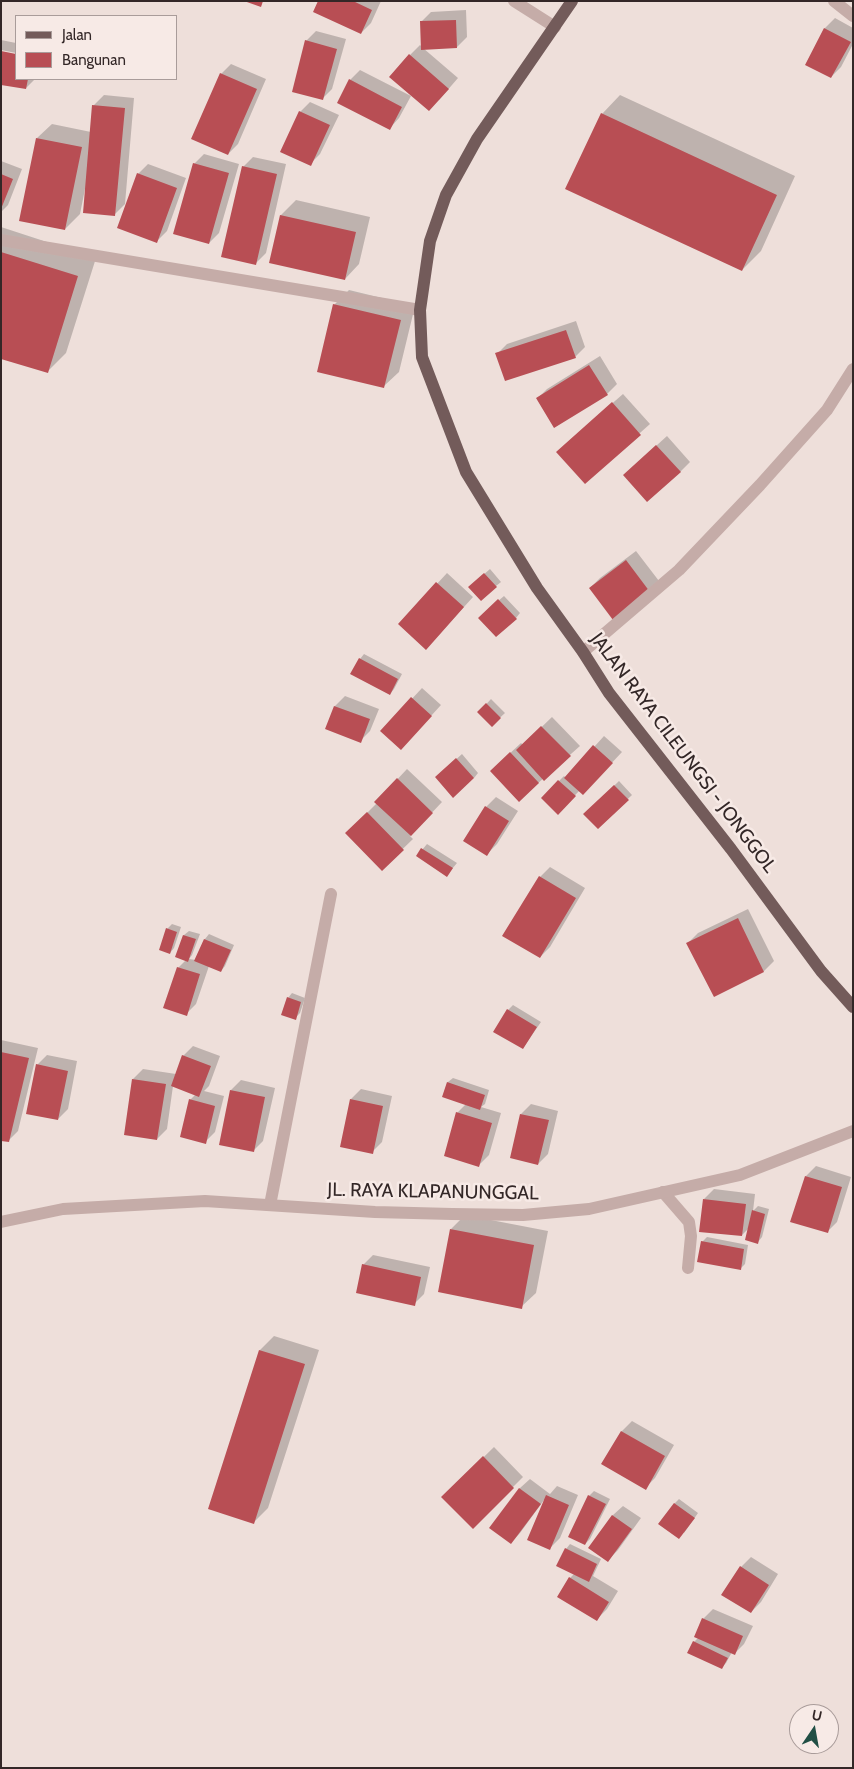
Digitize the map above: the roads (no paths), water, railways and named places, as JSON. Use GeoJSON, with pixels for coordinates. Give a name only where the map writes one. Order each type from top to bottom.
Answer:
{"type":"FeatureCollection","features":[{"type":"Feature","properties":{"kind":"main road","name":"JALAN RAYA CILEUNGSI - JONGGOL"},"geometry":{"type":"LineString","coordinates":[[572,1],[477,139],[446,195],[430,241],[420,310],[422,357],[466,472],[538,588],[609,693],[731,849],[821,970],[853,1007]]}},
{"type":"Feature","properties":{"kind":"street"},"geometry":{"type":"LineString","coordinates":[[514,1],[555,27]]}},
{"type":"Feature","properties":{"kind":"street"},"geometry":{"type":"LineString","coordinates":[[834,1],[853,16]]}},
{"type":"Feature","properties":{"kind":"street"},"geometry":{"type":"LineString","coordinates":[[1,240],[420,310]]}},
{"type":"Feature","properties":{"kind":"street"},"geometry":{"type":"LineString","coordinates":[[583,652],[679,570],[760,485],[827,410],[853,369]]}},
{"type":"Feature","properties":{"kind":"street"},"geometry":{"type":"LineString","coordinates":[[270,1205],[331,894]]}},
{"type":"Feature","properties":{"kind":"street","name":"JL. RAYA KLAPANUNGGAL"},"geometry":{"type":"LineString","coordinates":[[1,1222],[62,1209],[205,1201],[375,1212],[523,1215],[589,1209],[740,1175],[853,1131]]}},
{"type":"Feature","properties":{"kind":"street"},"geometry":{"type":"LineString","coordinates":[[663,1192],[689,1222],[691,1236],[688,1268]]}}]}
